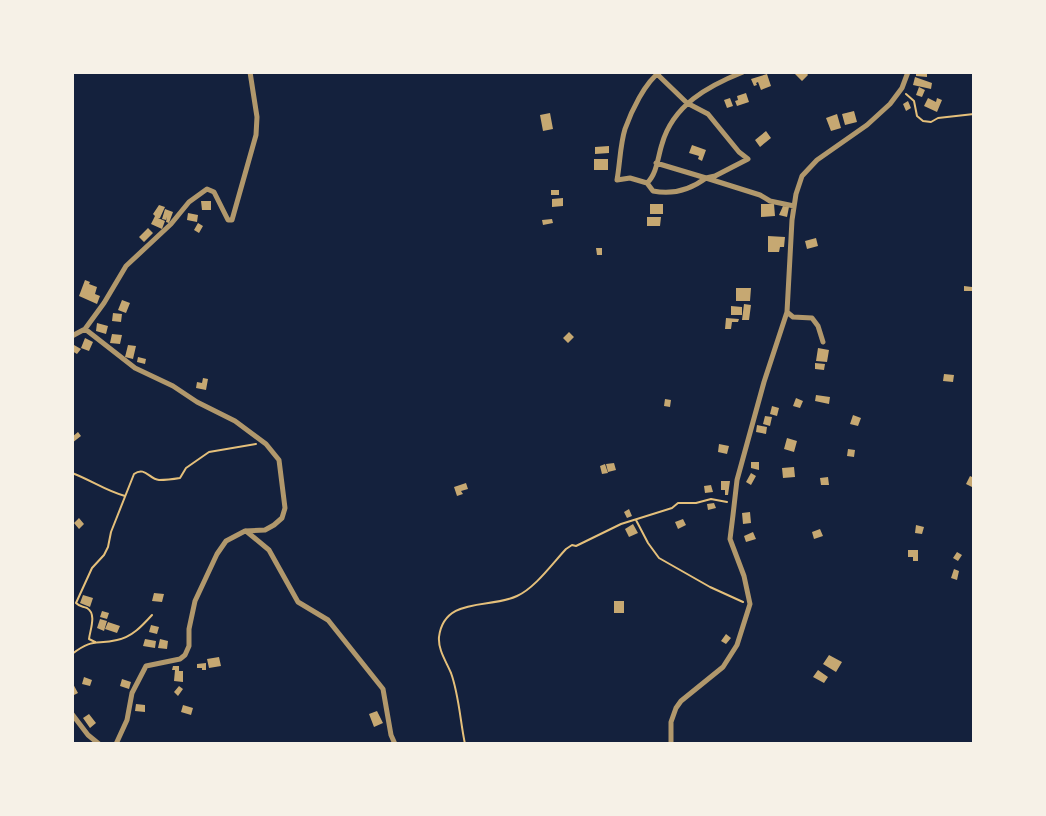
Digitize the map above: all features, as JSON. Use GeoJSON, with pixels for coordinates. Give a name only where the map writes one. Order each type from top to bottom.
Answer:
{"type":"FeatureCollection","features":[{"type":"Feature","properties":{"kind":"street"},"geometry":{"type":"LineString","coordinates":[[72,336],[85,328],[104,303],[126,266],[171,224],[189,202],[207,189],[214,192],[228,220],[232,220],[256,135],[257,117],[250,72]]}},
{"type":"Feature","properties":{"kind":"street"},"geometry":{"type":"LineString","coordinates":[[648,183],[652,178],[662,142],[670,123],[687,103],[710,87],[743,72]]}},
{"type":"Feature","properties":{"kind":"street"},"geometry":{"type":"LineString","coordinates":[[671,744],[671,722],[676,708],[681,701],[723,668],[737,645],[750,604],[744,576],[730,539],[734,504],[737,480],[764,382],[787,312],[794,206],[802,176],[808,167],[867,125],[890,104],[902,88],[907,76],[901,72]]}},
{"type":"Feature","properties":{"kind":"street"},"geometry":{"type":"LineString","coordinates":[[658,73],[687,103],[708,114],[739,152],[748,159],[686,189],[667,194],[653,191],[648,183],[630,178],[618,180],[625,130],[644,90],[658,73]]}},
{"type":"Feature","properties":{"kind":"street"},"geometry":{"type":"LineString","coordinates":[[656,162],[760,195],[770,201],[794,206]]}},
{"type":"Feature","properties":{"kind":"street"},"geometry":{"type":"LineString","coordinates":[[787,312],[793,318],[812,318],[818,326],[823,342]]}},
{"type":"Feature","properties":{"kind":"street"},"geometry":{"type":"LineString","coordinates":[[85,328],[135,368],[173,386],[197,402],[235,421],[266,444],[279,460],[285,508],[282,518],[274,525],[265,530],[245,531],[226,541],[217,554],[195,601],[189,629],[189,646],[185,655],[180,659],[146,666],[132,693],[127,720],[116,744]]}},
{"type":"Feature","properties":{"kind":"street"},"geometry":{"type":"LineString","coordinates":[[245,531],[269,550],[298,602],[328,620],[383,688],[391,735],[395,744]]}},
{"type":"Feature","properties":{"kind":"street"},"geometry":{"type":"LineString","coordinates":[[72,714],[88,735],[99,744]]}},
{"type":"Feature","properties":{"kind":"path"},"geometry":{"type":"LineString","coordinates":[[902,88],[908,97],[914,101],[917,116],[923,121],[931,122],[938,118],[974,114]]}},
{"type":"Feature","properties":{"kind":"path"},"geometry":{"type":"LineString","coordinates":[[95,642],[89,639],[93,618],[91,612],[76,603],[92,568],[104,555],[108,547],[110,532],[134,474],[143,471],[158,480],[180,478],[186,468],[209,452],[266,444]]}},
{"type":"Feature","properties":{"kind":"path"},"geometry":{"type":"LineString","coordinates":[[72,473],[89,479],[115,493],[126,496]]}},
{"type":"Feature","properties":{"kind":"path"},"geometry":{"type":"LineString","coordinates":[[465,744],[454,685],[451,673],[441,653],[439,638],[444,622],[459,608],[490,604],[516,597],[535,583],[566,549],[621,524],[672,508],[678,503],[696,503],[711,500],[734,504]]}},
{"type":"Feature","properties":{"kind":"path"},"geometry":{"type":"LineString","coordinates":[[635,519],[648,543],[659,558],[710,587],[750,604]]}},
{"type":"Feature","properties":{"kind":"path"},"geometry":{"type":"LineString","coordinates":[[72,654],[87,643],[118,640],[128,636],[152,615]]}},
{"type":"Feature","properties":{"kind":"building"},"geometry":{"type":"Polygon","coordinates":[[[796,72],[806,72],[808,75],[802,81],[795,74],[796,72]]]}},
{"type":"Feature","properties":{"kind":"building"},"geometry":{"type":"Polygon","coordinates":[[[916,72],[927,72],[927,77],[916,76],[916,72]]]}},
{"type":"Feature","properties":{"kind":"building"},"geometry":{"type":"Polygon","coordinates":[[[767,74],[771,86],[761,90],[758,82],[754,86],[751,79],[767,74]]]}},
{"type":"Feature","properties":{"kind":"building"},"geometry":{"type":"Polygon","coordinates":[[[915,77],[932,83],[931,89],[913,85],[915,77]]]}},
{"type":"Feature","properties":{"kind":"building"},"geometry":{"type":"Polygon","coordinates":[[[919,87],[925,90],[922,97],[916,95],[919,87]]]}},
{"type":"Feature","properties":{"kind":"building"},"geometry":{"type":"Polygon","coordinates":[[[746,93],[749,102],[737,106],[735,101],[738,100],[737,96],[746,93]]]}},
{"type":"Feature","properties":{"kind":"building"},"geometry":{"type":"Polygon","coordinates":[[[730,98],[733,106],[727,108],[724,100],[730,98]]]}},
{"type":"Feature","properties":{"kind":"building"},"geometry":{"type":"Polygon","coordinates":[[[928,98],[936,102],[937,98],[942,100],[937,112],[924,106],[928,98]]]}},
{"type":"Feature","properties":{"kind":"building"},"geometry":{"type":"Polygon","coordinates":[[[908,101],[911,108],[906,111],[903,104],[908,101]]]}},
{"type":"Feature","properties":{"kind":"building"},"geometry":{"type":"Polygon","coordinates":[[[854,111],[857,122],[845,125],[842,114],[854,111]]]}},
{"type":"Feature","properties":{"kind":"building"},"geometry":{"type":"Polygon","coordinates":[[[550,113],[553,129],[543,131],[540,115],[550,113]]]}},
{"type":"Feature","properties":{"kind":"building"},"geometry":{"type":"Polygon","coordinates":[[[837,114],[841,128],[831,131],[826,118],[837,114]]]}},
{"type":"Feature","properties":{"kind":"building"},"geometry":{"type":"Polygon","coordinates":[[[766,131],[771,138],[760,147],[755,140],[766,131]]]}},
{"type":"Feature","properties":{"kind":"building"},"geometry":{"type":"Polygon","coordinates":[[[692,145],[706,150],[702,161],[698,159],[699,156],[689,153],[692,145]]]}},
{"type":"Feature","properties":{"kind":"building"},"geometry":{"type":"Polygon","coordinates":[[[609,146],[609,153],[595,154],[595,147],[609,146]]]}},
{"type":"Feature","properties":{"kind":"building"},"geometry":{"type":"Polygon","coordinates":[[[594,159],[608,159],[608,170],[594,170],[594,159]]]}},
{"type":"Feature","properties":{"kind":"building"},"geometry":{"type":"Polygon","coordinates":[[[551,190],[559,190],[559,195],[551,195],[551,190]]]}},
{"type":"Feature","properties":{"kind":"building"},"geometry":{"type":"Polygon","coordinates":[[[563,198],[563,206],[552,207],[552,199],[563,198]]]}},
{"type":"Feature","properties":{"kind":"building"},"geometry":{"type":"Polygon","coordinates":[[[201,201],[211,201],[211,210],[202,210],[201,201]]]}},
{"type":"Feature","properties":{"kind":"building"},"geometry":{"type":"Polygon","coordinates":[[[650,204],[663,204],[663,214],[650,214],[650,204]]]}},
{"type":"Feature","properties":{"kind":"building"},"geometry":{"type":"Polygon","coordinates":[[[761,204],[774,204],[775,216],[761,217],[761,204]]]}},
{"type":"Feature","properties":{"kind":"building"},"geometry":{"type":"Polygon","coordinates":[[[159,205],[165,207],[160,218],[158,218],[165,221],[162,229],[151,224],[155,216],[153,214],[159,205]]]}},
{"type":"Feature","properties":{"kind":"building"},"geometry":{"type":"Polygon","coordinates":[[[783,206],[789,207],[787,217],[779,215],[783,206]]]}},
{"type":"Feature","properties":{"kind":"building"},"geometry":{"type":"Polygon","coordinates":[[[165,209],[173,212],[169,223],[166,222],[167,217],[166,220],[162,219],[165,209]]]}},
{"type":"Feature","properties":{"kind":"building"},"geometry":{"type":"Polygon","coordinates":[[[188,213],[198,215],[197,222],[187,220],[188,213]]]}},
{"type":"Feature","properties":{"kind":"building"},"geometry":{"type":"Polygon","coordinates":[[[647,217],[661,217],[660,226],[647,226],[647,217]]]}},
{"type":"Feature","properties":{"kind":"building"},"geometry":{"type":"Polygon","coordinates":[[[552,219],[553,223],[543,225],[542,220],[552,219]]]}},
{"type":"Feature","properties":{"kind":"building"},"geometry":{"type":"Polygon","coordinates":[[[198,223],[203,226],[199,233],[194,230],[198,223]]]}},
{"type":"Feature","properties":{"kind":"building"},"geometry":{"type":"Polygon","coordinates":[[[148,228],[153,233],[144,242],[139,237],[148,228]]]}},
{"type":"Feature","properties":{"kind":"building"},"geometry":{"type":"Polygon","coordinates":[[[768,236],[785,237],[784,247],[780,247],[779,252],[768,252],[768,236]]]}},
{"type":"Feature","properties":{"kind":"building"},"geometry":{"type":"Polygon","coordinates":[[[816,238],[818,246],[807,249],[805,241],[816,238]]]}},
{"type":"Feature","properties":{"kind":"building"},"geometry":{"type":"Polygon","coordinates":[[[596,248],[602,248],[602,255],[597,255],[596,248]]]}},
{"type":"Feature","properties":{"kind":"building"},"geometry":{"type":"Polygon","coordinates":[[[85,280],[97,287],[95,294],[100,296],[97,304],[79,296],[85,280]]]}},
{"type":"Feature","properties":{"kind":"building"},"geometry":{"type":"Polygon","coordinates":[[[964,286],[972,287],[972,291],[964,291],[964,286]]]}},
{"type":"Feature","properties":{"kind":"building"},"geometry":{"type":"Polygon","coordinates":[[[736,288],[751,288],[750,301],[736,301],[736,288]]]}},
{"type":"Feature","properties":{"kind":"building"},"geometry":{"type":"Polygon","coordinates":[[[122,300],[130,303],[126,313],[118,310],[122,300]]]}},
{"type":"Feature","properties":{"kind":"building"},"geometry":{"type":"Polygon","coordinates":[[[744,304],[751,305],[749,320],[742,320],[744,304]]]}},
{"type":"Feature","properties":{"kind":"building"},"geometry":{"type":"Polygon","coordinates":[[[731,306],[742,307],[742,315],[731,315],[731,306]]]}},
{"type":"Feature","properties":{"kind":"building"},"geometry":{"type":"Polygon","coordinates":[[[113,313],[122,314],[121,322],[112,321],[113,313]]]}},
{"type":"Feature","properties":{"kind":"building"},"geometry":{"type":"Polygon","coordinates":[[[726,318],[739,319],[738,322],[732,322],[731,329],[725,329],[726,318]]]}},
{"type":"Feature","properties":{"kind":"building"},"geometry":{"type":"Polygon","coordinates":[[[97,323],[108,326],[106,334],[96,331],[97,323]]]}},
{"type":"Feature","properties":{"kind":"building"},"geometry":{"type":"Polygon","coordinates":[[[569,332],[574,337],[568,343],[563,338],[569,332]]]}},
{"type":"Feature","properties":{"kind":"building"},"geometry":{"type":"Polygon","coordinates":[[[112,334],[122,335],[120,344],[110,343],[112,334]]]}},
{"type":"Feature","properties":{"kind":"building"},"geometry":{"type":"Polygon","coordinates":[[[85,338],[93,342],[89,351],[81,348],[85,338]]]}},
{"type":"Feature","properties":{"kind":"building"},"geometry":{"type":"Polygon","coordinates":[[[74,345],[81,349],[77,354],[72,351],[74,345]]]}},
{"type":"Feature","properties":{"kind":"building"},"geometry":{"type":"Polygon","coordinates":[[[128,345],[136,346],[133,359],[125,357],[128,345]]]}},
{"type":"Feature","properties":{"kind":"building"},"geometry":{"type":"Polygon","coordinates":[[[818,348],[829,350],[827,362],[816,361],[818,348]]]}},
{"type":"Feature","properties":{"kind":"building"},"geometry":{"type":"Polygon","coordinates":[[[138,357],[146,359],[145,364],[137,362],[138,357]]]}},
{"type":"Feature","properties":{"kind":"building"},"geometry":{"type":"Polygon","coordinates":[[[815,363],[825,364],[824,370],[815,369],[815,363]]]}},
{"type":"Feature","properties":{"kind":"building"},"geometry":{"type":"Polygon","coordinates":[[[944,374],[954,375],[953,382],[943,381],[944,374]]]}},
{"type":"Feature","properties":{"kind":"building"},"geometry":{"type":"Polygon","coordinates":[[[203,378],[208,379],[206,390],[196,388],[197,382],[202,383],[203,378]]]}},
{"type":"Feature","properties":{"kind":"building"},"geometry":{"type":"Polygon","coordinates":[[[816,395],[830,397],[829,404],[815,401],[816,395]]]}},
{"type":"Feature","properties":{"kind":"building"},"geometry":{"type":"Polygon","coordinates":[[[796,398],[803,401],[800,408],[793,406],[796,398]]]}},
{"type":"Feature","properties":{"kind":"building"},"geometry":{"type":"Polygon","coordinates":[[[665,399],[671,400],[670,407],[664,406],[665,399]]]}},
{"type":"Feature","properties":{"kind":"building"},"geometry":{"type":"Polygon","coordinates":[[[772,406],[779,408],[777,416],[770,414],[772,406]]]}},
{"type":"Feature","properties":{"kind":"building"},"geometry":{"type":"Polygon","coordinates":[[[853,415],[861,418],[858,426],[850,424],[853,415]]]}},
{"type":"Feature","properties":{"kind":"building"},"geometry":{"type":"Polygon","coordinates":[[[765,416],[772,417],[770,426],[763,424],[765,416]]]}},
{"type":"Feature","properties":{"kind":"building"},"geometry":{"type":"Polygon","coordinates":[[[757,425],[767,427],[766,434],[756,432],[757,425]]]}},
{"type":"Feature","properties":{"kind":"building"},"geometry":{"type":"Polygon","coordinates":[[[78,432],[81,436],[72,443],[72,437],[78,432]]]}},
{"type":"Feature","properties":{"kind":"building"},"geometry":{"type":"Polygon","coordinates":[[[787,438],[797,441],[794,452],[784,449],[787,438]]]}},
{"type":"Feature","properties":{"kind":"building"},"geometry":{"type":"Polygon","coordinates":[[[719,444],[729,446],[727,454],[718,452],[719,444]]]}},
{"type":"Feature","properties":{"kind":"building"},"geometry":{"type":"Polygon","coordinates":[[[848,449],[855,450],[854,457],[847,456],[848,449]]]}},
{"type":"Feature","properties":{"kind":"building"},"geometry":{"type":"Polygon","coordinates":[[[751,462],[759,462],[759,470],[751,468],[751,462]]]}},
{"type":"Feature","properties":{"kind":"building"},"geometry":{"type":"Polygon","coordinates":[[[614,463],[616,470],[608,472],[606,464],[614,463]]]}},
{"type":"Feature","properties":{"kind":"building"},"geometry":{"type":"Polygon","coordinates":[[[605,464],[608,473],[602,474],[600,466],[605,464]]]}},
{"type":"Feature","properties":{"kind":"building"},"geometry":{"type":"Polygon","coordinates":[[[794,467],[795,477],[783,478],[782,468],[794,467]]]}},
{"type":"Feature","properties":{"kind":"building"},"geometry":{"type":"Polygon","coordinates":[[[751,473],[756,476],[751,485],[746,482],[751,473]]]}},
{"type":"Feature","properties":{"kind":"building"},"geometry":{"type":"Polygon","coordinates":[[[970,476],[974,478],[972,487],[966,484],[970,476]]]}},
{"type":"Feature","properties":{"kind":"building"},"geometry":{"type":"Polygon","coordinates":[[[828,477],[829,485],[821,485],[820,478],[828,477]]]}},
{"type":"Feature","properties":{"kind":"building"},"geometry":{"type":"Polygon","coordinates":[[[721,481],[730,481],[728,495],[725,495],[725,490],[721,490],[721,481]]]}},
{"type":"Feature","properties":{"kind":"building"},"geometry":{"type":"Polygon","coordinates":[[[466,483],[468,489],[461,491],[463,494],[457,496],[454,487],[466,483]]]}},
{"type":"Feature","properties":{"kind":"building"},"geometry":{"type":"Polygon","coordinates":[[[711,485],[713,492],[705,493],[704,486],[711,485]]]}},
{"type":"Feature","properties":{"kind":"building"},"geometry":{"type":"Polygon","coordinates":[[[714,503],[716,508],[708,510],[707,504],[714,503]]]}},
{"type":"Feature","properties":{"kind":"building"},"geometry":{"type":"Polygon","coordinates":[[[629,509],[632,516],[627,518],[624,512],[629,509]]]}},
{"type":"Feature","properties":{"kind":"building"},"geometry":{"type":"Polygon","coordinates":[[[750,512],[751,523],[743,524],[742,513],[750,512]]]}},
{"type":"Feature","properties":{"kind":"building"},"geometry":{"type":"Polygon","coordinates":[[[79,518],[84,524],[79,529],[74,523],[79,518]]]}},
{"type":"Feature","properties":{"kind":"building"},"geometry":{"type":"Polygon","coordinates":[[[683,519],[686,525],[678,529],[675,522],[683,519]]]}},
{"type":"Feature","properties":{"kind":"building"},"geometry":{"type":"Polygon","coordinates":[[[633,524],[638,533],[629,537],[625,529],[633,524]]]}},
{"type":"Feature","properties":{"kind":"building"},"geometry":{"type":"Polygon","coordinates":[[[916,525],[924,527],[922,534],[915,533],[916,525]]]}},
{"type":"Feature","properties":{"kind":"building"},"geometry":{"type":"Polygon","coordinates":[[[820,529],[823,536],[814,539],[812,532],[820,529]]]}},
{"type":"Feature","properties":{"kind":"building"},"geometry":{"type":"Polygon","coordinates":[[[753,532],[756,539],[746,542],[744,536],[753,532]]]}},
{"type":"Feature","properties":{"kind":"building"},"geometry":{"type":"Polygon","coordinates":[[[908,550],[918,550],[918,561],[913,561],[913,557],[908,557],[908,550]]]}},
{"type":"Feature","properties":{"kind":"building"},"geometry":{"type":"Polygon","coordinates":[[[957,552],[962,555],[958,561],[953,558],[957,552]]]}},
{"type":"Feature","properties":{"kind":"building"},"geometry":{"type":"Polygon","coordinates":[[[954,569],[959,571],[957,580],[951,578],[954,569]]]}},
{"type":"Feature","properties":{"kind":"building"},"geometry":{"type":"Polygon","coordinates":[[[154,593],[164,594],[162,602],[152,601],[154,593]]]}},
{"type":"Feature","properties":{"kind":"building"},"geometry":{"type":"Polygon","coordinates":[[[83,595],[93,598],[90,607],[80,603],[83,595]]]}},
{"type":"Feature","properties":{"kind":"building"},"geometry":{"type":"Polygon","coordinates":[[[614,601],[624,601],[624,613],[614,613],[614,601]]]}},
{"type":"Feature","properties":{"kind":"building"},"geometry":{"type":"Polygon","coordinates":[[[102,611],[109,613],[107,619],[100,617],[102,611]]]}},
{"type":"Feature","properties":{"kind":"building"},"geometry":{"type":"Polygon","coordinates":[[[100,619],[107,621],[104,631],[97,628],[100,619]]]}},
{"type":"Feature","properties":{"kind":"building"},"geometry":{"type":"Polygon","coordinates":[[[108,622],[120,626],[117,633],[105,629],[108,622]]]}},
{"type":"Feature","properties":{"kind":"building"},"geometry":{"type":"Polygon","coordinates":[[[151,625],[159,627],[157,634],[149,632],[151,625]]]}},
{"type":"Feature","properties":{"kind":"building"},"geometry":{"type":"Polygon","coordinates":[[[726,634],[731,638],[726,644],[721,641],[726,634]]]}},
{"type":"Feature","properties":{"kind":"building"},"geometry":{"type":"Polygon","coordinates":[[[145,639],[156,641],[155,648],[143,646],[145,639]]]}},
{"type":"Feature","properties":{"kind":"building"},"geometry":{"type":"Polygon","coordinates":[[[160,639],[168,641],[167,649],[158,648],[160,639]]]}},
{"type":"Feature","properties":{"kind":"building"},"geometry":{"type":"Polygon","coordinates":[[[829,655],[842,662],[836,672],[823,664],[829,655]]]}},
{"type":"Feature","properties":{"kind":"building"},"geometry":{"type":"Polygon","coordinates":[[[219,657],[221,666],[209,668],[207,659],[219,657]]]}},
{"type":"Feature","properties":{"kind":"building"},"geometry":{"type":"Polygon","coordinates":[[[206,663],[206,670],[197,668],[197,664],[206,663]]]}},
{"type":"Feature","properties":{"kind":"building"},"geometry":{"type":"Polygon","coordinates":[[[173,666],[179,666],[179,671],[183,671],[183,682],[174,681],[175,670],[172,670],[173,666]]]}},
{"type":"Feature","properties":{"kind":"building"},"geometry":{"type":"Polygon","coordinates":[[[818,670],[828,677],[824,683],[813,677],[818,670]]]}},
{"type":"Feature","properties":{"kind":"building"},"geometry":{"type":"Polygon","coordinates":[[[84,677],[92,680],[90,686],[82,684],[84,677]]]}},
{"type":"Feature","properties":{"kind":"building"},"geometry":{"type":"Polygon","coordinates":[[[122,679],[131,682],[129,689],[120,686],[122,679]]]}},
{"type":"Feature","properties":{"kind":"building"},"geometry":{"type":"Polygon","coordinates":[[[72,682],[78,693],[72,696],[72,682]]]}},
{"type":"Feature","properties":{"kind":"building"},"geometry":{"type":"Polygon","coordinates":[[[179,686],[183,689],[178,696],[174,692],[179,686]]]}},
{"type":"Feature","properties":{"kind":"building"},"geometry":{"type":"Polygon","coordinates":[[[136,704],[145,705],[145,712],[135,711],[136,704]]]}},
{"type":"Feature","properties":{"kind":"building"},"geometry":{"type":"Polygon","coordinates":[[[183,705],[193,708],[191,715],[181,712],[183,705]]]}},
{"type":"Feature","properties":{"kind":"building"},"geometry":{"type":"Polygon","coordinates":[[[377,711],[383,723],[374,727],[369,714],[377,711]]]}},
{"type":"Feature","properties":{"kind":"building"},"geometry":{"type":"Polygon","coordinates":[[[89,714],[96,723],[90,728],[83,718],[89,714]]]}}]}
